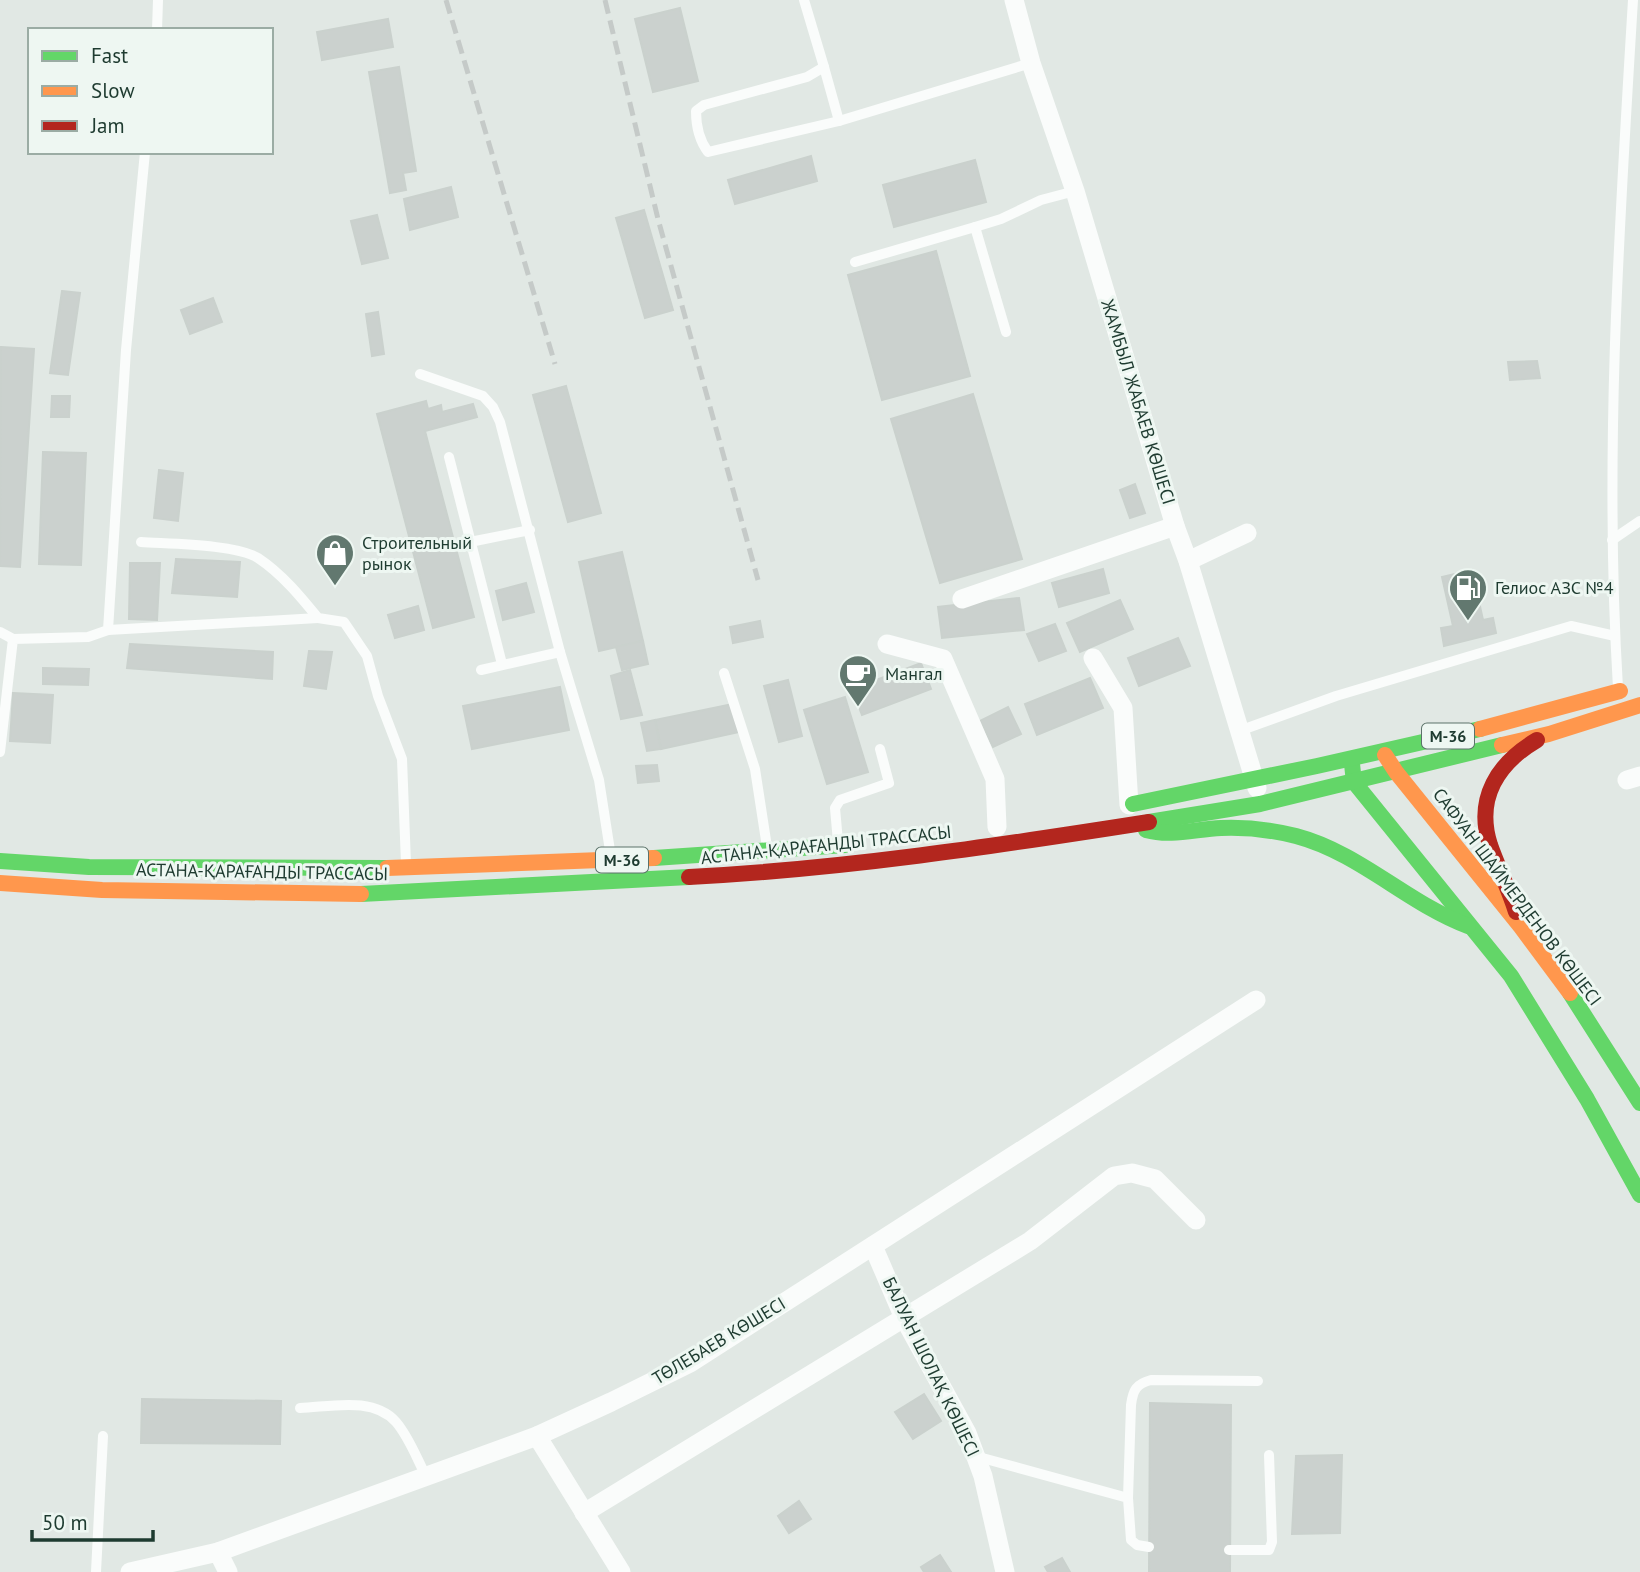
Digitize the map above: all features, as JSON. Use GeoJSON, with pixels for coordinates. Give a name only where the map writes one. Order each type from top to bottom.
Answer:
{"type":"FeatureCollection","features":[{"type":"Feature","properties":{"kind":"main road","name":"АСТАНА-ҚАРАҒАНДЫ ТРАССАСЫ"},"geometry":{"type":"LineString","coordinates":[[0,883],[102,890],[390,893],[753,874],[852,865],[996,846],[1255,779],[1518,719],[1640,685]]}},
{"type":"Feature","properties":{"kind":"main road","name":"АСТАНА-ҚАРАҒАНДЫ ТРАССАСЫ"},"geometry":{"type":"LineString","coordinates":[[1124,812],[1260,804],[1549,734],[1640,705]]}},
{"type":"Feature","properties":{"kind":"main road"},"geometry":{"type":"LineString","coordinates":[[1521,927],[1512,896],[1489,844],[1487,798],[1496,773],[1505,762],[1518,751],[1549,734]]}},
{"type":"Feature","properties":{"kind":"main road","name":"САФУАН ШАЙМЕРДЕНОВ КӨШЕСІ"},"geometry":{"type":"LineString","coordinates":[[1383,751],[1396,772],[1521,927],[1578,1005],[1640,1103]]}},
{"type":"Feature","properties":{"kind":"main road"},"geometry":{"type":"LineString","coordinates":[[1352,758],[1354,782],[1511,976],[1587,1099],[1640,1195]]}},
{"type":"Feature","properties":{"kind":"main road"},"geometry":{"type":"LineString","coordinates":[[1124,812],[1158,834],[1222,828],[1266,831],[1307,839],[1337,851],[1446,919],[1471,927]]}},
{"type":"Feature","properties":{"kind":"main road","name":"АСТАНА-ҚАРАҒАНДЫ ТРАССАСЫ"},"geometry":{"type":"LineString","coordinates":[[0,861],[89,867],[406,868],[612,861],[864,843]]}},
{"type":"Feature","properties":{"kind":"street","name":"ЖАМБЫЛ ЖАБАЕВ КӨШЕСІ"},"geometry":{"type":"LineString","coordinates":[[1014,0],[1031,63],[1075,191],[1175,526],[1255,779],[1260,804]]}},
{"type":"Feature","properties":{"kind":"street"},"geometry":{"type":"LineString","coordinates":[[962,599],[1175,526]]}},
{"type":"Feature","properties":{"kind":"street"},"geometry":{"type":"LineString","coordinates":[[1188,561],[1247,533]]}},
{"type":"Feature","properties":{"kind":"street"},"geometry":{"type":"LineString","coordinates":[[887,644],[943,659],[995,779],[997,827]]}},
{"type":"Feature","properties":{"kind":"street"},"geometry":{"type":"LineString","coordinates":[[1093,658],[1123,708],[1124,812]]}},
{"type":"Feature","properties":{"kind":"street","name":"ТӨЛЕБАЕВ КӨШЕСІ"},"geometry":{"type":"LineString","coordinates":[[130,1572],[218,1552],[537,1436],[690,1363],[1256,1000]]}},
{"type":"Feature","properties":{"kind":"street"},"geometry":{"type":"LineString","coordinates":[[584,1513],[1030,1241],[1114,1176],[1132,1173],[1155,1179],[1196,1220]]}},
{"type":"Feature","properties":{"kind":"street","name":"БАЛУАН ШОЛАҚ КӨШЕСІ"},"geometry":{"type":"LineString","coordinates":[[873,1246],[904,1318],[967,1433],[983,1476],[1005,1572]]}},
{"type":"Feature","properties":{"kind":"street"},"geometry":{"type":"LineString","coordinates":[[537,1436],[621,1572]]}},
{"type":"Feature","properties":{"kind":"street"},"geometry":{"type":"LineString","coordinates":[[218,1552],[228,1572]]}},
{"type":"Feature","properties":{"kind":"lane"},"geometry":{"type":"LineString","coordinates":[[157,28],[158,0]]}},
{"type":"Feature","properties":{"kind":"lane"},"geometry":{"type":"LineString","coordinates":[[804,0],[839,121]]}},
{"type":"Feature","properties":{"kind":"lane"},"geometry":{"type":"LineString","coordinates":[[1618,692],[1612,540],[1616,283],[1633,0]]}},
{"type":"Feature","properties":{"kind":"lane"},"geometry":{"type":"LineString","coordinates":[[824,67],[807,77],[704,105],[696,111],[702,144],[708,152],[839,121],[1031,63]]}},
{"type":"Feature","properties":{"kind":"lane"},"geometry":{"type":"LineString","coordinates":[[108,630],[125,363],[145,154]]}},
{"type":"Feature","properties":{"kind":"lane"},"geometry":{"type":"LineString","coordinates":[[855,262],[1001,219],[1041,200],[1075,191]]}},
{"type":"Feature","properties":{"kind":"lane"},"geometry":{"type":"LineString","coordinates":[[975,227],[1006,332]]}},
{"type":"Feature","properties":{"kind":"lane"},"geometry":{"type":"LineString","coordinates":[[420,374],[483,396],[493,407],[500,422],[560,652],[598,780],[612,861]]}},
{"type":"Feature","properties":{"kind":"lane"},"geometry":{"type":"LineString","coordinates":[[449,457],[502,664]]}},
{"type":"Feature","properties":{"kind":"lane"},"geometry":{"type":"LineString","coordinates":[[1612,540],[1640,521]]}},
{"type":"Feature","properties":{"kind":"lane"},"geometry":{"type":"LineString","coordinates":[[470,542],[530,530]]}},
{"type":"Feature","properties":{"kind":"lane"},"geometry":{"type":"LineString","coordinates":[[141,542],[212,546],[255,556],[287,581],[318,618]]}},
{"type":"Feature","properties":{"kind":"lane"},"geometry":{"type":"LineString","coordinates":[[0,632],[13,639],[88,637],[108,630],[318,618],[344,622],[368,656],[377,696],[402,759],[406,868]]}},
{"type":"Feature","properties":{"kind":"lane"},"geometry":{"type":"LineString","coordinates":[[1239,731],[1336,695],[1571,626],[1615,636]]}},
{"type":"Feature","properties":{"kind":"lane"},"geometry":{"type":"LineString","coordinates":[[0,752],[13,639]]}},
{"type":"Feature","properties":{"kind":"lane"},"geometry":{"type":"LineString","coordinates":[[481,670],[560,652]]}},
{"type":"Feature","properties":{"kind":"lane"},"geometry":{"type":"LineString","coordinates":[[724,673],[755,769],[768,851]]}},
{"type":"Feature","properties":{"kind":"lane"},"geometry":{"type":"LineString","coordinates":[[839,846],[835,808],[840,800],[889,783],[880,749]]}},
{"type":"Feature","properties":{"kind":"lane"},"geometry":{"type":"LineString","coordinates":[[1149,1547],[1137,1545],[1131,1540],[1128,1499],[1133,1390],[1140,1383],[1151,1380],[1258,1381]]}},
{"type":"Feature","properties":{"kind":"lane"},"geometry":{"type":"LineString","coordinates":[[300,1408],[362,1405],[384,1412],[397,1423],[426,1476]]}},
{"type":"Feature","properties":{"kind":"lane"},"geometry":{"type":"LineString","coordinates":[[96,1572],[103,1436]]}},
{"type":"Feature","properties":{"kind":"lane"},"geometry":{"type":"LineString","coordinates":[[1229,1550],[1269,1550],[1272,1542],[1269,1455]]}},
{"type":"Feature","properties":{"kind":"lane"},"geometry":{"type":"LineString","coordinates":[[975,1456],[1128,1499]]}},
{"type":"Feature","properties":{"kind":"building"},"geometry":{"type":"Polygon","coordinates":[[[680,8],[698,81],[653,92],[635,19],[680,8]]]}},
{"type":"Feature","properties":{"kind":"building"},"geometry":{"type":"Polygon","coordinates":[[[388,19],[393,47],[322,60],[317,32],[388,19]]]}},
{"type":"Feature","properties":{"kind":"building"},"geometry":{"type":"Polygon","coordinates":[[[399,67],[416,171],[403,173],[406,190],[390,193],[369,72],[399,67]]]}},
{"type":"Feature","properties":{"kind":"building"},"geometry":{"type":"Polygon","coordinates":[[[811,156],[817,181],[735,204],[728,180],[811,156]]]}},
{"type":"Feature","properties":{"kind":"building"},"geometry":{"type":"Polygon","coordinates":[[[975,160],[986,202],[894,227],[883,185],[975,160]]]}},
{"type":"Feature","properties":{"kind":"building"},"geometry":{"type":"Polygon","coordinates":[[[451,187],[458,217],[410,230],[404,199],[451,187]]]}},
{"type":"Feature","properties":{"kind":"building"},"geometry":{"type":"Polygon","coordinates":[[[644,210],[673,310],[645,318],[616,218],[644,210]]]}},
{"type":"Feature","properties":{"kind":"building"},"geometry":{"type":"Polygon","coordinates":[[[377,215],[388,258],[362,264],[351,221],[377,215]]]}},
{"type":"Feature","properties":{"kind":"building"},"geometry":{"type":"Polygon","coordinates":[[[936,251],[970,376],[882,400],[848,275],[936,251]]]}},
{"type":"Feature","properties":{"kind":"building"},"geometry":{"type":"Polygon","coordinates":[[[62,291],[80,293],[68,375],[50,373],[62,291]]]}},
{"type":"Feature","properties":{"kind":"building"},"geometry":{"type":"Polygon","coordinates":[[[213,298],[222,322],[190,334],[181,310],[213,298]]]}},
{"type":"Feature","properties":{"kind":"building"},"geometry":{"type":"Polygon","coordinates":[[[378,312],[384,354],[372,356],[366,314],[378,312]]]}},
{"type":"Feature","properties":{"kind":"building"},"geometry":{"type":"Polygon","coordinates":[[[1,347],[34,349],[20,567],[0,566],[1,347]]]}},
{"type":"Feature","properties":{"kind":"building"},"geometry":{"type":"Polygon","coordinates":[[[1537,361],[1540,378],[1510,380],[1508,362],[1537,361]]]}},
{"type":"Feature","properties":{"kind":"building"},"geometry":{"type":"Polygon","coordinates":[[[566,386],[601,513],[568,522],[533,395],[566,386]]]}},
{"type":"Feature","properties":{"kind":"building"},"geometry":{"type":"Polygon","coordinates":[[[973,394],[1022,559],[940,583],[891,419],[973,394]]]}},
{"type":"Feature","properties":{"kind":"building"},"geometry":{"type":"Polygon","coordinates":[[[52,396],[70,396],[69,417],[51,417],[52,396]]]}},
{"type":"Feature","properties":{"kind":"building"},"geometry":{"type":"Polygon","coordinates":[[[426,401],[428,409],[441,405],[442,412],[473,404],[477,417],[425,431],[474,617],[433,628],[377,414],[426,401]]]}},
{"type":"Feature","properties":{"kind":"building"},"geometry":{"type":"Polygon","coordinates":[[[43,452],[86,453],[81,565],[39,564],[43,452]]]}},
{"type":"Feature","properties":{"kind":"building"},"geometry":{"type":"Polygon","coordinates":[[[159,470],[183,473],[178,521],[154,518],[159,470]]]}},
{"type":"Feature","properties":{"kind":"building"},"geometry":{"type":"Polygon","coordinates":[[[1135,484],[1145,513],[1130,518],[1120,490],[1135,484]]]}},
{"type":"Feature","properties":{"kind":"building"},"geometry":{"type":"Polygon","coordinates":[[[622,552],[643,641],[599,651],[579,562],[622,552]]]}},
{"type":"Feature","properties":{"kind":"building"},"geometry":{"type":"Polygon","coordinates":[[[176,559],[240,562],[237,597],[172,593],[176,559]]]}},
{"type":"Feature","properties":{"kind":"building"},"geometry":{"type":"Polygon","coordinates":[[[130,563],[160,563],[157,620],[129,619],[130,563]]]}},
{"type":"Feature","properties":{"kind":"building"},"geometry":{"type":"Polygon","coordinates":[[[1103,569],[1109,593],[1059,607],[1052,583],[1103,569]]]}},
{"type":"Feature","properties":{"kind":"building"},"geometry":{"type":"Polygon","coordinates":[[[1472,570],[1483,620],[1493,618],[1496,633],[1444,646],[1441,628],[1453,626],[1442,577],[1472,570]]]}},
{"type":"Feature","properties":{"kind":"building"},"geometry":{"type":"Polygon","coordinates":[[[526,583],[534,612],[503,620],[496,591],[526,583]]]}},
{"type":"Feature","properties":{"kind":"building"},"geometry":{"type":"Polygon","coordinates":[[[1019,598],[1024,630],[942,638],[938,607],[1019,598]]]}},
{"type":"Feature","properties":{"kind":"building"},"geometry":{"type":"Polygon","coordinates":[[[1120,600],[1133,629],[1080,652],[1067,623],[1120,600]]]}},
{"type":"Feature","properties":{"kind":"building"},"geometry":{"type":"Polygon","coordinates":[[[418,606],[424,630],[395,638],[388,615],[418,606]]]}},
{"type":"Feature","properties":{"kind":"building"},"geometry":{"type":"Polygon","coordinates":[[[760,621],[763,637],[733,643],[730,627],[760,621]]]}},
{"type":"Feature","properties":{"kind":"building"},"geometry":{"type":"Polygon","coordinates":[[[1055,624],[1066,651],[1039,661],[1027,634],[1055,624]]]}},
{"type":"Feature","properties":{"kind":"building"},"geometry":{"type":"Polygon","coordinates":[[[1178,638],[1190,666],[1139,686],[1128,658],[1178,638]]]}},
{"type":"Feature","properties":{"kind":"building"},"geometry":{"type":"Polygon","coordinates":[[[643,641],[648,664],[622,670],[616,647],[643,641]]]}},
{"type":"Feature","properties":{"kind":"building"},"geometry":{"type":"Polygon","coordinates":[[[130,644],[273,652],[272,679],[127,668],[130,644]]]}},
{"type":"Feature","properties":{"kind":"building"},"geometry":{"type":"Polygon","coordinates":[[[309,651],[332,652],[326,689],[304,686],[309,651]]]}},
{"type":"Feature","properties":{"kind":"building"},"geometry":{"type":"Polygon","coordinates":[[[921,663],[931,689],[862,715],[852,689],[921,663]]]}},
{"type":"Feature","properties":{"kind":"building"},"geometry":{"type":"Polygon","coordinates":[[[43,668],[89,669],[88,685],[43,684],[43,668]]]}},
{"type":"Feature","properties":{"kind":"building"},"geometry":{"type":"Polygon","coordinates":[[[630,670],[642,715],[621,719],[611,676],[630,670]]]}},
{"type":"Feature","properties":{"kind":"building"},"geometry":{"type":"Polygon","coordinates":[[[1090,678],[1103,708],[1037,735],[1025,704],[1090,678]]]}},
{"type":"Feature","properties":{"kind":"building"},"geometry":{"type":"Polygon","coordinates":[[[788,680],[802,736],[779,742],[764,686],[788,680]]]}},
{"type":"Feature","properties":{"kind":"building"},"geometry":{"type":"Polygon","coordinates":[[[560,687],[569,730],[472,749],[463,706],[560,687]]]}},
{"type":"Feature","properties":{"kind":"building"},"geometry":{"type":"Polygon","coordinates":[[[13,693],[53,695],[50,743],[10,741],[13,693]]]}},
{"type":"Feature","properties":{"kind":"building"},"geometry":{"type":"Polygon","coordinates":[[[845,697],[868,772],[827,784],[804,710],[845,697]]]}},
{"type":"Feature","properties":{"kind":"building"},"geometry":{"type":"Polygon","coordinates":[[[733,704],[739,732],[661,749],[655,720],[733,704]]]}},
{"type":"Feature","properties":{"kind":"building"},"geometry":{"type":"Polygon","coordinates":[[[1008,707],[1021,734],[993,747],[980,721],[1008,707]]]}},
{"type":"Feature","properties":{"kind":"building"},"geometry":{"type":"Polygon","coordinates":[[[655,720],[661,749],[647,751],[641,723],[655,720]]]}},
{"type":"Feature","properties":{"kind":"building"},"geometry":{"type":"Polygon","coordinates":[[[657,765],[659,781],[638,783],[636,766],[657,765]]]}},
{"type":"Feature","properties":{"kind":"building"},"geometry":{"type":"Polygon","coordinates":[[[924,1394],[941,1421],[913,1439],[895,1412],[924,1394]]]}},
{"type":"Feature","properties":{"kind":"building"},"geometry":{"type":"Polygon","coordinates":[[[142,1399],[281,1401],[280,1444],[141,1443],[142,1399]]]}},
{"type":"Feature","properties":{"kind":"building"},"geometry":{"type":"Polygon","coordinates":[[[1150,1403],[1231,1405],[1230,1572],[1149,1572],[1150,1403]]]}},
{"type":"Feature","properties":{"kind":"building"},"geometry":{"type":"Polygon","coordinates":[[[1342,1455],[1340,1533],[1292,1534],[1296,1456],[1342,1455]]]}},
{"type":"Feature","properties":{"kind":"building"},"geometry":{"type":"Polygon","coordinates":[[[799,1501],[811,1519],[789,1533],[778,1516],[799,1501]]]}},
{"type":"Feature","properties":{"kind":"building"},"geometry":{"type":"Polygon","coordinates":[[[940,1555],[951,1572],[924,1572],[921,1567],[940,1555]]]}},
{"type":"Feature","properties":{"kind":"building"},"geometry":{"type":"Polygon","coordinates":[[[1062,1558],[1070,1572],[1048,1572],[1045,1567],[1062,1558]]]}},
{"type":"Feature","properties":{"kind":"railway"},"geometry":{"type":"LineString","coordinates":[[446,0],[555,364]]}},
{"type":"Feature","properties":{"kind":"railway"},"geometry":{"type":"LineString","coordinates":[[605,0],[658,219],[758,580]]}},
{"type":"Feature","properties":{"kind":"traffic: fast"},"geometry":{"type":"LineString","coordinates":[[1133,804],[1480,729]]}},
{"type":"Feature","properties":{"kind":"traffic: fast"},"geometry":{"type":"LineString","coordinates":[[1149,822],[1260,804],[1502,745]]}},
{"type":"Feature","properties":{"kind":"traffic: fast"},"geometry":{"type":"LineString","coordinates":[[1352,764],[1354,782],[1511,976],[1587,1099],[1640,1195]]}},
{"type":"Feature","properties":{"kind":"traffic: fast"},"geometry":{"type":"LineString","coordinates":[[1146,830],[1174,833],[1240,828],[1296,836],[1341,854],[1424,905],[1468,926]]}},
{"type":"Feature","properties":{"kind":"traffic: fast"},"geometry":{"type":"LineString","coordinates":[[654,858],[845,845]]}},
{"type":"Feature","properties":{"kind":"traffic: fast"},"geometry":{"type":"LineString","coordinates":[[0,861],[89,867],[387,868]]}},
{"type":"Feature","properties":{"kind":"traffic: fast"},"geometry":{"type":"LineString","coordinates":[[361,894],[689,877]]}},
{"type":"Feature","properties":{"kind":"traffic: fast"},"geometry":{"type":"LineString","coordinates":[[1570,993],[1640,1103]]}},
{"type":"Feature","properties":{"kind":"traffic: slow"},"geometry":{"type":"LineString","coordinates":[[1480,729],[1620,691]]}},
{"type":"Feature","properties":{"kind":"traffic: slow"},"geometry":{"type":"LineString","coordinates":[[1502,745],[1549,734],[1640,705]]}},
{"type":"Feature","properties":{"kind":"traffic: slow"},"geometry":{"type":"LineString","coordinates":[[1385,755],[1570,993]]}},
{"type":"Feature","properties":{"kind":"traffic: slow"},"geometry":{"type":"LineString","coordinates":[[387,868],[654,858]]}},
{"type":"Feature","properties":{"kind":"traffic: slow"},"geometry":{"type":"LineString","coordinates":[[0,883],[102,890],[361,894]]}},
{"type":"Feature","properties":{"kind":"traffic: jam"},"geometry":{"type":"LineString","coordinates":[[1516,912],[1490,845],[1486,812],[1488,797],[1501,771],[1523,749],[1537,740]]}},
{"type":"Feature","properties":{"kind":"traffic: jam"},"geometry":{"type":"LineString","coordinates":[[689,877],[862,862],[1149,822]]}},
{"type":"Feature","properties":{"kind":"place","name":"Строительный рынок"},"geometry":{"type":"Point","coordinates":[335,587]}},
{"type":"Feature","properties":{"kind":"place","name":"Гелиос АЗС №4"},"geometry":{"type":"Point","coordinates":[1468,622]}},
{"type":"Feature","properties":{"kind":"place","name":"Мангал"},"geometry":{"type":"Point","coordinates":[858,708]}}]}
